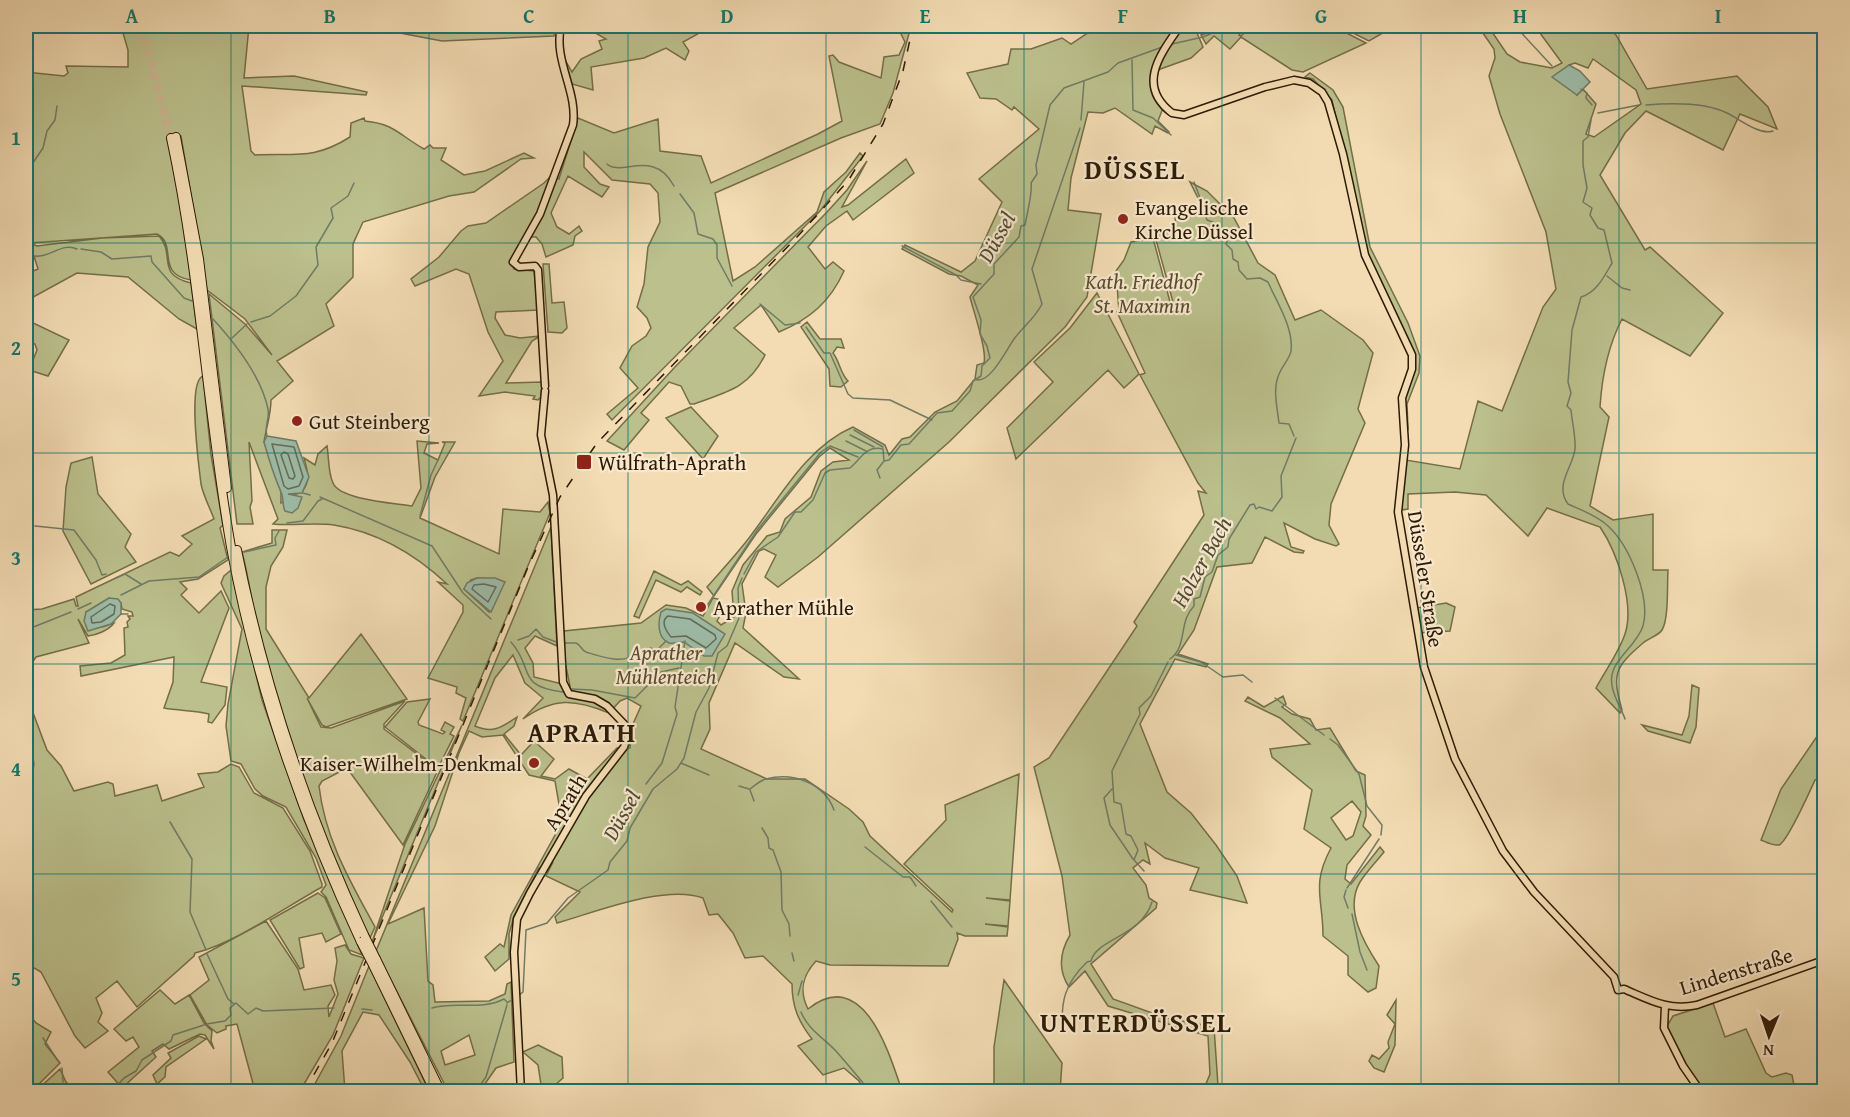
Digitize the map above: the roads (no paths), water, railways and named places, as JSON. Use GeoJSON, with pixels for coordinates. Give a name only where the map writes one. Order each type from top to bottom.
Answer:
{"type":"FeatureCollection","features":[{"type":"Feature","properties":{"kind":"highway"},"geometry":{"type":"LineString","coordinates":[[173,137],[196,260],[225,491],[242,592],[266,696],[296,790],[332,879],[430,1075],[441,1092]]}},
{"type":"Feature","properties":{"kind":"highway"},"geometry":{"type":"LineString","coordinates":[[430,1075],[435,1092]]}},
{"type":"Feature","properties":{"kind":"main road","name":"Aprath"},"geometry":{"type":"LineString","coordinates":[[521,1092],[514,937],[524,903],[591,789],[624,747],[628,737],[626,726],[607,706],[595,699],[567,692],[563,682],[552,490],[541,435],[545,389],[538,270],[535,266],[516,267],[513,262],[540,214],[573,125],[573,110],[559,50],[561,26]]}},
{"type":"Feature","properties":{"kind":"main road","name":"Düsseler Straße"},"geometry":{"type":"LineString","coordinates":[[1180,26],[1161,51],[1154,72],[1155,85],[1163,105],[1172,113],[1185,115],[1265,87],[1301,81],[1315,86],[1325,96],[1338,136],[1365,255],[1412,355],[1412,369],[1402,398],[1405,445],[1398,512],[1420,653],[1441,720],[1463,778],[1503,851],[1529,886],[1617,984],[1623,983],[1624,989]]}},
{"type":"Feature","properties":{"kind":"main road","name":"Lindenstraße"},"geometry":{"type":"LineString","coordinates":[[1624,989],[1665,1006],[1697,1005],[1824,960]]}},
{"type":"Feature","properties":{"kind":"main road"},"geometry":{"type":"LineString","coordinates":[[1665,1006],[1664,1028],[1683,1066],[1701,1092]]}},
{"type":"Feature","properties":{"kind":"water"},"geometry":{"type":"Polygon","coordinates":[[[1569,65],[1580,71],[1590,82],[1577,95],[1552,77],[1569,65]]]}},
{"type":"Feature","properties":{"kind":"water"},"geometry":{"type":"Polygon","coordinates":[[[267,436],[296,441],[309,477],[302,493],[288,494],[302,497],[298,508],[292,513],[284,509],[282,494],[264,442],[267,436]]]}},
{"type":"Feature","properties":{"kind":"water"},"geometry":{"type":"Polygon","coordinates":[[[477,578],[495,578],[505,582],[491,612],[464,589],[467,583],[477,578]]]}},
{"type":"Feature","properties":{"kind":"water"},"geometry":{"type":"Polygon","coordinates":[[[109,598],[118,599],[121,603],[121,614],[111,624],[88,631],[84,621],[86,612],[109,598]]]}},
{"type":"Feature","properties":{"kind":"water","name":"Aprather Mühlenteich"},"geometry":{"type":"Polygon","coordinates":[[[666,609],[693,613],[725,634],[712,656],[704,656],[684,642],[665,641],[660,634],[659,625],[661,612],[666,609]]]}},
{"type":"Feature","properties":{"kind":"waterway","name":"Düssel"},"geometry":{"type":"LineString","coordinates":[[1172,44],[1203,37],[1229,26]]}},
{"type":"Feature","properties":{"kind":"waterway"},"geometry":{"type":"LineString","coordinates":[[1515,26],[1552,66]]}},
{"type":"Feature","properties":{"kind":"waterway","name":"Düssel"},"geometry":{"type":"LineString","coordinates":[[744,574],[756,552],[778,537],[795,512],[801,512],[813,500],[825,473],[830,470],[850,468],[872,449],[883,449],[884,461],[889,460],[901,445],[909,444],[937,413],[952,411],[970,391],[973,381],[981,376],[982,366],[990,358],[987,346],[980,334],[981,320],[973,297],[994,274],[994,264],[1019,237],[1021,226],[1025,225],[1031,197],[1031,183],[1037,174],[1036,165],[1050,105],[1064,88],[1108,72],[1118,63],[1165,46]]}},
{"type":"Feature","properties":{"kind":"waterway","name":"Holzer Bach"},"geometry":{"type":"LineString","coordinates":[[1132,60],[1133,110],[1153,118],[1171,135]]}},
{"type":"Feature","properties":{"kind":"waterway","name":"Düssel"},"geometry":{"type":"LineString","coordinates":[[1081,120],[1084,82]]}},
{"type":"Feature","properties":{"kind":"waterway"},"geometry":{"type":"LineString","coordinates":[[1581,89],[1587,93],[1586,98],[1592,105]]}},
{"type":"Feature","properties":{"kind":"waterway"},"geometry":{"type":"LineString","coordinates":[[1598,113],[1639,105]]}},
{"type":"Feature","properties":{"kind":"waterway"},"geometry":{"type":"LineString","coordinates":[[1646,105],[1698,105],[1718,109],[1756,129],[1773,131]]}},
{"type":"Feature","properties":{"kind":"waterway"},"geometry":{"type":"LineString","coordinates":[[31,242],[26,196],[28,170],[43,148],[47,131],[55,120],[57,106]]}},
{"type":"Feature","properties":{"kind":"waterway"},"geometry":{"type":"LineString","coordinates":[[1591,120],[1588,137],[1583,141],[1583,165],[1587,188],[1583,202],[1592,208],[1590,215],[1598,228],[1604,230],[1612,263],[1596,287],[1581,297],[1572,330],[1568,382],[1571,393],[1567,406],[1571,410],[1575,449],[1563,490],[1568,504],[1599,519],[1616,535],[1630,558],[1641,587],[1645,614],[1643,626],[1636,639],[1615,665],[1612,677],[1613,690],[1625,719]]}},
{"type":"Feature","properties":{"kind":"waterway","name":"Düssel"},"geometry":{"type":"LineString","coordinates":[[977,380],[988,376],[993,371],[1014,339],[1042,304],[1032,269],[1080,128]]}},
{"type":"Feature","properties":{"kind":"waterway"},"geometry":{"type":"LineString","coordinates":[[607,164],[621,168],[638,166],[657,168],[674,186]]}},
{"type":"Feature","properties":{"kind":"waterway","name":"Holzer Bach"},"geometry":{"type":"LineString","coordinates":[[1194,182],[1202,203],[1199,211],[1205,214],[1207,220],[1215,223],[1223,237],[1228,239],[1226,244],[1232,250],[1233,259],[1238,262],[1239,270],[1247,279],[1260,278],[1268,282],[1284,315],[1290,333],[1291,351],[1276,384],[1276,397],[1279,423],[1289,424],[1294,436]]}},
{"type":"Feature","properties":{"kind":"waterway"},"geometry":{"type":"LineString","coordinates":[[251,322],[270,316],[296,296],[318,265],[316,247],[333,218],[331,208],[348,196],[354,183]]}},
{"type":"Feature","properties":{"kind":"waterway"},"geometry":{"type":"LineString","coordinates":[[680,194],[694,213],[698,234],[713,239],[717,245],[717,258],[732,286]]}},
{"type":"Feature","properties":{"kind":"waterway"},"geometry":{"type":"LineString","coordinates":[[902,246],[956,275],[961,280],[981,284]]}},
{"type":"Feature","properties":{"kind":"waterway"},"geometry":{"type":"LineString","coordinates":[[35,256],[46,255],[66,247],[77,249]]}},
{"type":"Feature","properties":{"kind":"waterway"},"geometry":{"type":"LineString","coordinates":[[26,249],[30,252]]}},
{"type":"Feature","properties":{"kind":"waterway"},"geometry":{"type":"LineString","coordinates":[[81,249],[101,252],[112,259],[151,256],[152,262],[184,298],[192,301]]}},
{"type":"Feature","properties":{"kind":"waterway"},"geometry":{"type":"LineString","coordinates":[[1607,276],[1622,288],[1630,290]]}},
{"type":"Feature","properties":{"kind":"waterway"},"geometry":{"type":"LineString","coordinates":[[760,304],[785,325],[800,323]]}},
{"type":"Feature","properties":{"kind":"waterway"},"geometry":{"type":"LineString","coordinates":[[213,319],[238,349],[259,384],[268,409],[267,436]]}},
{"type":"Feature","properties":{"kind":"waterway"},"geometry":{"type":"LineString","coordinates":[[232,338],[247,324]]}},
{"type":"Feature","properties":{"kind":"waterway"},"geometry":{"type":"LineString","coordinates":[[806,327],[824,353],[830,353],[848,394],[853,398],[890,400],[932,420]]}},
{"type":"Feature","properties":{"kind":"waterway"},"geometry":{"type":"LineString","coordinates":[[854,430],[883,447]]}},
{"type":"Feature","properties":{"kind":"waterway"},"geometry":{"type":"LineString","coordinates":[[850,435],[874,447]]}},
{"type":"Feature","properties":{"kind":"waterway","name":"Holzer Bach"},"geometry":{"type":"LineString","coordinates":[[1170,659],[1179,647],[1186,619],[1194,606],[1194,599],[1200,597],[1205,577],[1212,572],[1218,555],[1228,547],[1229,539],[1250,505],[1254,504],[1256,509],[1259,507],[1272,511],[1282,497],[1281,476],[1296,438]]}},
{"type":"Feature","properties":{"kind":"waterway"},"geometry":{"type":"LineString","coordinates":[[846,441],[866,451]]}},
{"type":"Feature","properties":{"kind":"waterway"},"geometry":{"type":"LineString","coordinates":[[704,610],[758,529],[821,452],[830,446],[858,457]]}},
{"type":"Feature","properties":{"kind":"waterway"},"geometry":{"type":"LineString","coordinates":[[420,516],[431,475],[438,460]]}},
{"type":"Feature","properties":{"kind":"waterway"},"geometry":{"type":"LineString","coordinates":[[880,478],[877,470],[884,461]]}},
{"type":"Feature","properties":{"kind":"waterway"},"geometry":{"type":"LineString","coordinates":[[303,493],[310,495]]}},
{"type":"Feature","properties":{"kind":"waterway"},"geometry":{"type":"LineString","coordinates":[[320,497],[432,546],[463,593],[491,619]]}},
{"type":"Feature","properties":{"kind":"waterway"},"geometry":{"type":"LineString","coordinates":[[287,523],[303,521],[322,499]]}},
{"type":"Feature","properties":{"kind":"waterway"},"geometry":{"type":"LineString","coordinates":[[35,526],[74,530],[96,560],[102,575],[106,574]]}},
{"type":"Feature","properties":{"kind":"waterway"},"geometry":{"type":"LineString","coordinates":[[244,552],[276,545],[275,538],[279,531]]}},
{"type":"Feature","properties":{"kind":"waterway"},"geometry":{"type":"LineString","coordinates":[[121,595],[149,581],[199,577],[228,557]]}},
{"type":"Feature","properties":{"kind":"waterway"},"geometry":{"type":"LineString","coordinates":[[116,578],[125,574],[141,584]]}},
{"type":"Feature","properties":{"kind":"waterway","name":"Düssel"},"geometry":{"type":"LineString","coordinates":[[518,996],[523,992],[526,930],[547,923],[568,898],[608,870],[610,862],[627,841],[630,828],[653,789],[677,769],[684,758],[696,712],[709,688],[718,653],[727,646],[739,618],[738,588],[742,578]]}},
{"type":"Feature","properties":{"kind":"waterway"},"geometry":{"type":"LineString","coordinates":[[78,609],[91,603]]}},
{"type":"Feature","properties":{"kind":"waterway"},"geometry":{"type":"LineString","coordinates":[[26,630],[71,612]]}},
{"type":"Feature","properties":{"kind":"waterway"},"geometry":{"type":"LineString","coordinates":[[121,614],[128,614]]}},
{"type":"Feature","properties":{"kind":"waterway"},"geometry":{"type":"LineString","coordinates":[[518,640],[529,636],[536,629],[543,637],[559,643]]}},
{"type":"Feature","properties":{"kind":"waterway"},"geometry":{"type":"LineString","coordinates":[[563,643],[576,643],[586,652],[606,658],[626,659],[638,653],[643,654],[650,648],[657,650],[666,641]]}},
{"type":"Feature","properties":{"kind":"waterway"},"geometry":{"type":"LineString","coordinates":[[646,784],[662,763],[677,714],[675,707],[685,641]]}},
{"type":"Feature","properties":{"kind":"waterway"},"geometry":{"type":"LineString","coordinates":[[511,642],[532,681],[548,689],[563,692]]}},
{"type":"Feature","properties":{"kind":"waterway"},"geometry":{"type":"LineString","coordinates":[[1176,655],[1201,662],[1223,677],[1243,675],[1252,682]]}},
{"type":"Feature","properties":{"kind":"waterway","name":"Holzer Bach"},"geometry":{"type":"LineString","coordinates":[[1144,871],[1134,860],[1138,850],[1131,836],[1126,834],[1121,804],[1114,802],[1112,771],[1140,714],[1139,708],[1151,696],[1168,662]]}},
{"type":"Feature","properties":{"kind":"waterway"},"geometry":{"type":"LineString","coordinates":[[571,689],[592,690],[635,698],[650,683],[659,680],[661,672],[679,668]]}},
{"type":"Feature","properties":{"kind":"waterway"},"geometry":{"type":"LineString","coordinates":[[1275,698],[1324,735]]}},
{"type":"Feature","properties":{"kind":"waterway"},"geometry":{"type":"LineString","coordinates":[[26,705],[34,764],[32,777],[26,787]]}},
{"type":"Feature","properties":{"kind":"waterway"},"geometry":{"type":"LineString","coordinates":[[1330,739],[1338,745],[1359,774],[1367,806],[1382,825],[1381,835]]}},
{"type":"Feature","properties":{"kind":"waterway"},"geometry":{"type":"LineString","coordinates":[[681,763],[709,775]]}},
{"type":"Feature","properties":{"kind":"waterway"},"geometry":{"type":"LineString","coordinates":[[750,789],[766,779],[777,777],[797,779],[815,786],[823,793],[834,810]]}},
{"type":"Feature","properties":{"kind":"waterway"},"geometry":{"type":"LineString","coordinates":[[739,786],[749,789]]}},
{"type":"Feature","properties":{"kind":"waterway"},"geometry":{"type":"LineString","coordinates":[[1112,789],[1104,798],[1110,825],[1133,859]]}},
{"type":"Feature","properties":{"kind":"waterway"},"geometry":{"type":"LineString","coordinates":[[750,790],[754,801]]}},
{"type":"Feature","properties":{"kind":"waterway"},"geometry":{"type":"LineString","coordinates":[[170,822],[192,859],[190,912],[206,950]]}},
{"type":"Feature","properties":{"kind":"waterway"},"geometry":{"type":"LineString","coordinates":[[762,828],[781,872],[782,910],[789,924],[790,936]]}},
{"type":"Feature","properties":{"kind":"waterway"},"geometry":{"type":"LineString","coordinates":[[1347,888],[1379,839]]}},
{"type":"Feature","properties":{"kind":"waterway"},"geometry":{"type":"LineString","coordinates":[[865,847],[903,877],[910,877],[916,886]]}},
{"type":"Feature","properties":{"kind":"waterway"},"geometry":{"type":"LineString","coordinates":[[1346,890],[1344,897],[1348,908]]}},
{"type":"Feature","properties":{"kind":"waterway"},"geometry":{"type":"LineString","coordinates":[[931,901],[952,927]]}},
{"type":"Feature","properties":{"kind":"waterway","name":"Holzer Bach"},"geometry":{"type":"LineString","coordinates":[[1063,1032],[1063,1002],[1069,985],[1087,962],[1091,961],[1095,953],[1139,923],[1152,902]]}},
{"type":"Feature","properties":{"kind":"waterway"},"geometry":{"type":"LineString","coordinates":[[1352,914],[1360,952],[1367,970]]}},
{"type":"Feature","properties":{"kind":"waterway"},"geometry":{"type":"LineString","coordinates":[[792,953],[794,961]]}},
{"type":"Feature","properties":{"kind":"waterway"},"geometry":{"type":"LineString","coordinates":[[207,954],[228,999],[234,1004]]}},
{"type":"Feature","properties":{"kind":"waterway"},"geometry":{"type":"LineString","coordinates":[[798,995],[802,981]]}},
{"type":"Feature","properties":{"kind":"waterway"},"geometry":{"type":"LineString","coordinates":[[432,1008],[495,1003],[504,999],[507,1002]]}},
{"type":"Feature","properties":{"kind":"waterway","name":"Düssel"},"geometry":{"type":"LineString","coordinates":[[507,1003],[513,999]]}},
{"type":"Feature","properties":{"kind":"waterway"},"geometry":{"type":"LineString","coordinates":[[207,1024],[225,1021],[231,1015],[230,1008],[236,1003],[248,1014],[256,1008],[263,1011],[334,1008]]}},
{"type":"Feature","properties":{"kind":"waterway","name":"Düssel"},"geometry":{"type":"LineString","coordinates":[[475,1092],[486,1077],[507,1005]]}},
{"type":"Feature","properties":{"kind":"waterway"},"geometry":{"type":"LineString","coordinates":[[362,1009],[372,1010]]}},
{"type":"Feature","properties":{"kind":"waterway"},"geometry":{"type":"LineString","coordinates":[[801,1012],[812,1029],[836,1051],[870,1092]]}},
{"type":"Feature","properties":{"kind":"waterway"},"geometry":{"type":"LineString","coordinates":[[26,1017],[33,1025]]}},
{"type":"Feature","properties":{"kind":"waterway"},"geometry":{"type":"LineString","coordinates":[[111,1092],[124,1078],[136,1071],[142,1060],[171,1041],[173,1035],[204,1025]]}},
{"type":"Feature","properties":{"kind":"waterway"},"geometry":{"type":"LineString","coordinates":[[43,1038],[58,1061]]}},
{"type":"Feature","properties":{"kind":"waterway"},"geometry":{"type":"LineString","coordinates":[[62,1068],[63,1082]]}},
{"type":"Feature","properties":{"kind":"waterway"},"geometry":{"type":"LineString","coordinates":[[64,1086],[64,1092]]}},
{"type":"Feature","properties":{"kind":"tunnel"},"geometry":{"type":"LineString","coordinates":[[141,26],[171,138]]}},
{"type":"Feature","properties":{"kind":"railway"},"geometry":{"type":"LineString","coordinates":[[304,1092],[332,1043],[528,567],[560,497],[597,443],[797,237],[848,181],[883,124],[903,71],[913,26]]}},
{"type":"Feature","properties":{"kind":"place","name":"Evangelische Kirche Düssel"},"geometry":{"type":"Point","coordinates":[1123,219]}},
{"type":"Feature","properties":{"kind":"place","name":"Gut Steinberg"},"geometry":{"type":"Point","coordinates":[297,421]}},
{"type":"Feature","properties":{"kind":"place","name":"Wülfrath-Aprath"},"geometry":{"type":"Point","coordinates":[584,462]}},
{"type":"Feature","properties":{"kind":"place","name":"Aprather Mühle"},"geometry":{"type":"Point","coordinates":[701,607]}},
{"type":"Feature","properties":{"kind":"place","name":"Kaiser-Wilhelm-Denkmal"},"geometry":{"type":"Point","coordinates":[534,763]}},
{"type":"Feature","properties":{"kind":"district","name":"DÜSSEL"},"geometry":{"type":"Point","coordinates":[1135,169]}},
{"type":"Feature","properties":{"kind":"district","name":"APRATH"},"geometry":{"type":"Point","coordinates":[582,732]}},
{"type":"Feature","properties":{"kind":"district","name":"UNTERDÜSSEL"},"geometry":{"type":"Point","coordinates":[1136,1022]}},
{"type":"Feature","properties":{"kind":"park label","name":"Kath. Friedhof St. Maximin"},"geometry":{"type":"Point","coordinates":[1142,293]}}]}
